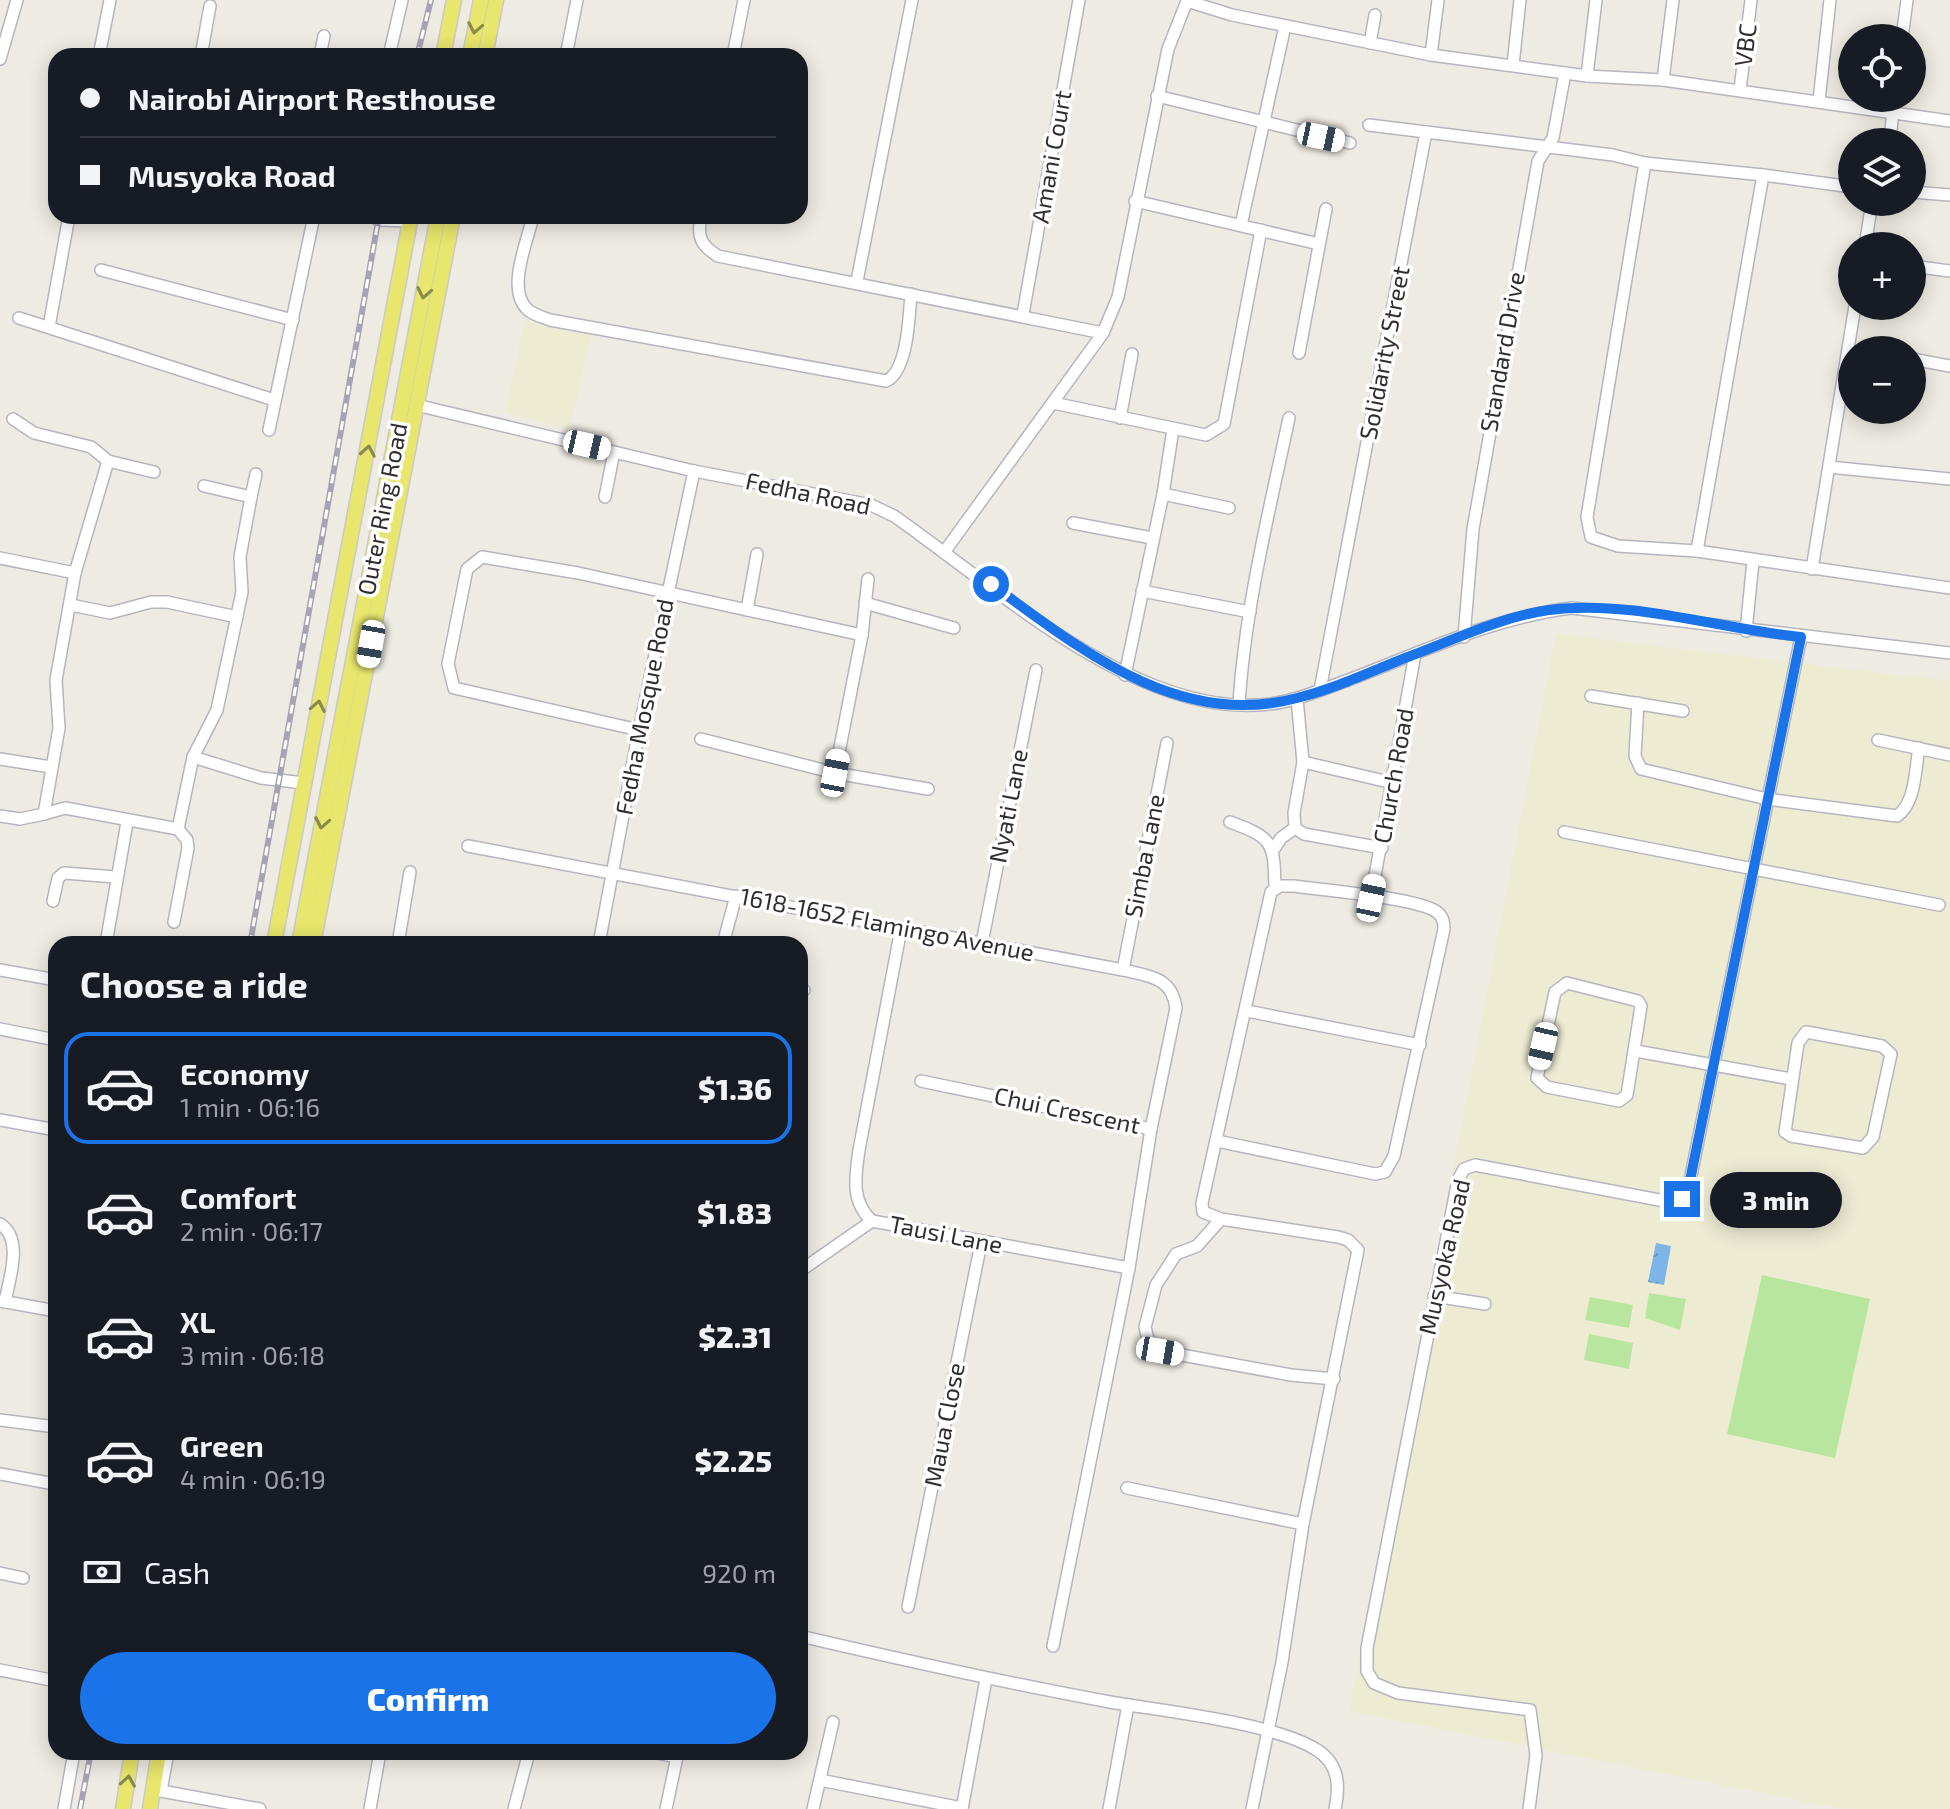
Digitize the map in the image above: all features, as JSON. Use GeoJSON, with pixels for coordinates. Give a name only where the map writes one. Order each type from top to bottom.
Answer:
{"type":"FeatureCollection","features":[{"type":"Feature","properties":{"kind":"main road"},"geometry":{"type":"LineString","coordinates":[[445,48],[454,0]]}},
{"type":"Feature","properties":{"kind":"main road"},"geometry":{"type":"LineString","coordinates":[[472,48],[481,0]]}},
{"type":"Feature","properties":{"kind":"main road"},"geometry":{"type":"LineString","coordinates":[[487,48],[496,0]]}},
{"type":"Feature","properties":{"kind":"main road","name":"Outer Ring Road"},"geometry":{"type":"LineString","coordinates":[[275,936],[410,224]]}},
{"type":"Feature","properties":{"kind":"main road","name":"Outer Ring Road"},"geometry":{"type":"LineString","coordinates":[[301,936],[356,687],[437,224]]}},
{"type":"Feature","properties":{"kind":"main road"},"geometry":{"type":"LineString","coordinates":[[314,936],[356,687],[451,224]]}},
{"type":"Feature","properties":{"kind":"main road"},"geometry":{"type":"LineString","coordinates":[[123,1809],[131,1760]]}},
{"type":"Feature","properties":{"kind":"main road"},"geometry":{"type":"LineString","coordinates":[[150,1809],[158,1760]]}},
{"type":"Feature","properties":{"kind":"street"},"geometry":{"type":"LineString","coordinates":[[0,59],[17,0]]}},
{"type":"Feature","properties":{"kind":"street"},"geometry":{"type":"LineString","coordinates":[[101,48],[110,0]]}},
{"type":"Feature","properties":{"kind":"street"},"geometry":{"type":"LineString","coordinates":[[391,48],[402,0]]}},
{"type":"Feature","properties":{"kind":"street"},"geometry":{"type":"LineString","coordinates":[[568,48],[577,0]]}},
{"type":"Feature","properties":{"kind":"street"},"geometry":{"type":"LineString","coordinates":[[735,48],[744,0]]}},
{"type":"Feature","properties":{"kind":"street"},"geometry":{"type":"LineString","coordinates":[[857,281],[912,0]]}},
{"type":"Feature","properties":{"kind":"street","name":"Amani Court"},"geometry":{"type":"LineString","coordinates":[[1023,314],[1079,0]]}},
{"type":"Feature","properties":{"kind":"street"},"geometry":{"type":"LineString","coordinates":[[1431,55],[1438,0]]}},
{"type":"Feature","properties":{"kind":"street"},"geometry":{"type":"LineString","coordinates":[[1513,65],[1520,0]]}},
{"type":"Feature","properties":{"kind":"street"},"geometry":{"type":"LineString","coordinates":[[1587,76],[1596,0]]}},
{"type":"Feature","properties":{"kind":"street"},"geometry":{"type":"LineString","coordinates":[[1663,80],[1673,0]]}},
{"type":"Feature","properties":{"kind":"street","name":"VBC"},"geometry":{"type":"LineString","coordinates":[[1740,90],[1751,0]]}},
{"type":"Feature","properties":{"kind":"street"},"geometry":{"type":"LineString","coordinates":[[1819,101],[1830,0]]}},
{"type":"Feature","properties":{"kind":"street"},"geometry":{"type":"LineString","coordinates":[[1904,24],[1907,0]]}},
{"type":"Feature","properties":{"kind":"street"},"geometry":{"type":"LineString","coordinates":[[945,551],[1103,333],[1118,297],[1168,49],[1188,1],[1285,26],[1431,55],[1587,76],[1663,80],[1838,102]]}},
{"type":"Feature","properties":{"kind":"street"},"geometry":{"type":"LineString","coordinates":[[202,48],[210,6]]}},
{"type":"Feature","properties":{"kind":"street"},"geometry":{"type":"LineString","coordinates":[[1370,43],[1375,15]]}},
{"type":"Feature","properties":{"kind":"street"},"geometry":{"type":"LineString","coordinates":[[1241,225],[1285,26]]}},
{"type":"Feature","properties":{"kind":"street"},"geometry":{"type":"LineString","coordinates":[[322,48],[324,36]]}},
{"type":"Feature","properties":{"kind":"street","name":"Standard Drive"},"geometry":{"type":"LineString","coordinates":[[1464,637],[1473,529],[1532,191],[1538,161],[1553,138],[1565,73]]}},
{"type":"Feature","properties":{"kind":"street"},"geometry":{"type":"LineString","coordinates":[[1157,96],[1350,143]]}},
{"type":"Feature","properties":{"kind":"street"},"geometry":{"type":"LineString","coordinates":[[1920,112],[1950,121]]}},
{"type":"Feature","properties":{"kind":"street"},"geometry":{"type":"LineString","coordinates":[[1369,125],[1613,155],[1645,163],[1838,185]]}},
{"type":"Feature","properties":{"kind":"street","name":"Solidarity Street"},"geometry":{"type":"LineString","coordinates":[[1320,690],[1426,132]]}},
{"type":"Feature","properties":{"kind":"street"},"geometry":{"type":"LineString","coordinates":[[1645,163],[1587,529],[1591,537],[1603,543],[1697,551],[1950,588]]}},
{"type":"Feature","properties":{"kind":"street"},"geometry":{"type":"LineString","coordinates":[[1697,551],[1763,175]]}},
{"type":"Feature","properties":{"kind":"street"},"geometry":{"type":"LineString","coordinates":[[1926,193],[1950,195]]}},
{"type":"Feature","properties":{"kind":"street"},"geometry":{"type":"LineString","coordinates":[[1135,201],[1319,244]]}},
{"type":"Feature","properties":{"kind":"street"},"geometry":{"type":"LineString","coordinates":[[1299,353],[1326,209]]}},
{"type":"Feature","properties":{"kind":"street"},"geometry":{"type":"LineString","coordinates":[[49,327],[68,224]]}},
{"type":"Feature","properties":{"kind":"street"},"geometry":{"type":"LineString","coordinates":[[269,430],[312,224]]}},
{"type":"Feature","properties":{"kind":"street"},"geometry":{"type":"LineString","coordinates":[[531,224],[519,278],[520,295],[529,312],[550,320],[886,381],[898,369],[908,332],[911,294]]}},
{"type":"Feature","properties":{"kind":"street"},"geometry":{"type":"LineString","coordinates":[[700,224],[701,243],[718,256],[1023,314],[1103,333]]}},
{"type":"Feature","properties":{"kind":"street"},"geometry":{"type":"LineString","coordinates":[[1053,403],[1206,435],[1224,424],[1261,230]]}},
{"type":"Feature","properties":{"kind":"street"},"geometry":{"type":"LineString","coordinates":[[1926,268],[1950,271]]}},
{"type":"Feature","properties":{"kind":"street"},"geometry":{"type":"LineString","coordinates":[[101,270],[293,320]]}},
{"type":"Feature","properties":{"kind":"street"},"geometry":{"type":"LineString","coordinates":[[19,318],[274,400]]}},
{"type":"Feature","properties":{"kind":"street"},"geometry":{"type":"LineString","coordinates":[[1120,418],[1132,354]]}},
{"type":"Feature","properties":{"kind":"street"},"geometry":{"type":"LineString","coordinates":[[1926,362],[1950,366]]}},
{"type":"Feature","properties":{"kind":"street","name":"Fedha Road"},"geometry":{"type":"LineString","coordinates":[[416,405],[694,471],[871,505],[886,511],[945,551],[1082,650],[1125,675],[1185,697],[1239,704],[1297,699],[1520,617],[1572,608],[1658,615],[1746,631],[1950,653]]}},
{"type":"Feature","properties":{"kind":"street"},"geometry":{"type":"LineString","coordinates":[[1812,569],[1838,417]]}},
{"type":"Feature","properties":{"kind":"street"},"geometry":{"type":"LineString","coordinates":[[1239,704],[1250,612],[1289,418]]}},
{"type":"Feature","properties":{"kind":"street"},"geometry":{"type":"LineString","coordinates":[[13,419],[34,433],[91,447],[108,461],[154,472]]}},
{"type":"Feature","properties":{"kind":"street"},"geometry":{"type":"LineString","coordinates":[[1125,675],[1163,494],[1173,429]]}},
{"type":"Feature","properties":{"kind":"street"},"geometry":{"type":"LineString","coordinates":[[605,497],[614,452]]}},
{"type":"Feature","properties":{"kind":"street"},"geometry":{"type":"LineString","coordinates":[[44,814],[59,728],[56,680],[75,573],[108,461]]}},
{"type":"Feature","properties":{"kind":"street"},"geometry":{"type":"LineString","coordinates":[[1829,467],[1950,479]]}},
{"type":"Feature","properties":{"kind":"street","name":"Fedha Mosque Road"},"geometry":{"type":"LineString","coordinates":[[601,936],[639,730],[694,471]]}},
{"type":"Feature","properties":{"kind":"street"},"geometry":{"type":"LineString","coordinates":[[178,829],[193,757],[217,710],[237,617],[243,580],[240,557],[256,474]]}},
{"type":"Feature","properties":{"kind":"street"},"geometry":{"type":"LineString","coordinates":[[204,486],[251,497]]}},
{"type":"Feature","properties":{"kind":"street"},"geometry":{"type":"LineString","coordinates":[[1163,494],[1229,508]]}},
{"type":"Feature","properties":{"kind":"street"},"geometry":{"type":"LineString","coordinates":[[1073,523],[1152,538]]}},
{"type":"Feature","properties":{"kind":"street"},"geometry":{"type":"LineString","coordinates":[[747,610],[757,554]]}},
{"type":"Feature","properties":{"kind":"street"},"geometry":{"type":"LineString","coordinates":[[639,730],[459,689],[450,681],[448,664],[467,569],[482,557],[862,635]]}},
{"type":"Feature","properties":{"kind":"street"},"geometry":{"type":"LineString","coordinates":[[0,558],[75,573]]}},
{"type":"Feature","properties":{"kind":"street"},"geometry":{"type":"LineString","coordinates":[[1746,631],[1753,561]]}},
{"type":"Feature","properties":{"kind":"street"},"geometry":{"type":"LineString","coordinates":[[835,773],[862,635],[868,579]]}},
{"type":"Feature","properties":{"kind":"street"},"geometry":{"type":"LineString","coordinates":[[1142,591],[1250,612]]}},
{"type":"Feature","properties":{"kind":"street"},"geometry":{"type":"LineString","coordinates":[[71,605],[110,613],[167,602],[237,617]]}},
{"type":"Feature","properties":{"kind":"street"},"geometry":{"type":"LineString","coordinates":[[865,603],[954,628]]}},
{"type":"Feature","properties":{"kind":"street","name":"Musyoka Road"},"geometry":{"type":"LineString","coordinates":[[1529,1809],[1536,1755],[1530,1710],[1381,1689],[1367,1671],[1367,1648],[1458,1180],[1464,1169],[1475,1165],[1666,1201],[1682,1199],[1687,1195],[1801,637]]}},
{"type":"Feature","properties":{"kind":"street","name":"Church Road"},"geometry":{"type":"LineString","coordinates":[[1371,898],[1415,654]]}},
{"type":"Feature","properties":{"kind":"street","name":"Nyati Lane"},"geometry":{"type":"LineString","coordinates":[[982,943],[1036,670]]}},
{"type":"Feature","properties":{"kind":"street"},"geometry":{"type":"LineString","coordinates":[[1591,696],[1683,711]]}},
{"type":"Feature","properties":{"kind":"street"},"geometry":{"type":"LineString","coordinates":[[1295,828],[1294,813],[1303,762],[1297,699]]}},
{"type":"Feature","properties":{"kind":"street"},"geometry":{"type":"LineString","coordinates":[[1638,703],[1634,746],[1641,769],[1767,799],[1897,816],[1905,810],[1911,796],[1919,748]]}},
{"type":"Feature","properties":{"kind":"street"},"geometry":{"type":"LineString","coordinates":[[701,739],[835,773],[928,789]]}},
{"type":"Feature","properties":{"kind":"street"},"geometry":{"type":"LineString","coordinates":[[1878,740],[1950,755]]}},
{"type":"Feature","properties":{"kind":"street","name":"Simba Lane"},"geometry":{"type":"LineString","coordinates":[[1123,970],[1167,743]]}},
{"type":"Feature","properties":{"kind":"street"},"geometry":{"type":"LineString","coordinates":[[193,757],[261,778],[304,783]]}},
{"type":"Feature","properties":{"kind":"street"},"geometry":{"type":"LineString","coordinates":[[0,759],[51,767]]}},
{"type":"Feature","properties":{"kind":"street"},"geometry":{"type":"LineString","coordinates":[[1303,762],[1393,783]]}},
{"type":"Feature","properties":{"kind":"street"},"geometry":{"type":"LineString","coordinates":[[0,816],[20,819],[44,814],[58,807],[178,829],[187,840],[188,848],[174,922]]}},
{"type":"Feature","properties":{"kind":"street"},"geometry":{"type":"LineString","coordinates":[[107,936],[127,822]]}},
{"type":"Feature","properties":{"kind":"street"},"geometry":{"type":"LineString","coordinates":[[1230,822],[1262,834],[1274,849]]}},
{"type":"Feature","properties":{"kind":"street"},"geometry":{"type":"LineString","coordinates":[[1295,828],[1304,834],[1382,848]]}},
{"type":"Feature","properties":{"kind":"street"},"geometry":{"type":"LineString","coordinates":[[1275,889],[1274,849],[1281,838],[1295,828]]}},
{"type":"Feature","properties":{"kind":"street"},"geometry":{"type":"LineString","coordinates":[[1564,832],[1939,905]]}},
{"type":"Feature","properties":{"kind":"street","name":"1618-1652 Flamingo Avenue"},"geometry":{"type":"LineString","coordinates":[[468,846],[1159,978]]}},
{"type":"Feature","properties":{"kind":"street"},"geometry":{"type":"LineString","coordinates":[[399,936],[410,872]]}},
{"type":"Feature","properties":{"kind":"street"},"geometry":{"type":"LineString","coordinates":[[53,901],[64,873],[116,877]]}},
{"type":"Feature","properties":{"kind":"street"},"geometry":{"type":"LineString","coordinates":[[1217,1141],[1375,1174],[1385,1172],[1394,1156],[1420,1045],[1444,919],[1429,908],[1294,886],[1275,889],[1268,897],[1247,1011],[1202,1203],[1203,1212],[1221,1219],[1338,1237],[1355,1245],[1358,1250],[1303,1524],[1252,1809]]}},
{"type":"Feature","properties":{"kind":"street"},"geometry":{"type":"LineString","coordinates":[[725,936],[736,896]]}},
{"type":"Feature","properties":{"kind":"street","name":"Tausi Lane"},"geometry":{"type":"LineString","coordinates":[[901,929],[855,1180],[862,1212],[872,1221],[1129,1268]]}},
{"type":"Feature","properties":{"kind":"street"},"geometry":{"type":"LineString","coordinates":[[0,970],[48,979]]}},
{"type":"Feature","properties":{"kind":"street","name":"Chui Crescent"},"geometry":{"type":"LineString","coordinates":[[921,1081],[1151,1129],[1176,1008],[1174,995],[1159,978]]}},
{"type":"Feature","properties":{"kind":"street"},"geometry":{"type":"LineString","coordinates":[[1567,983],[1638,1001],[1642,1010],[1636,1051],[1627,1095],[1619,1101],[1547,1087],[1537,1078],[1555,992],[1567,983]]}},
{"type":"Feature","properties":{"kind":"street"},"geometry":{"type":"LineString","coordinates":[[1247,1011],[1420,1045]]}},
{"type":"Feature","properties":{"kind":"street"},"geometry":{"type":"LineString","coordinates":[[0,1029],[48,1038]]}},
{"type":"Feature","properties":{"kind":"street"},"geometry":{"type":"LineString","coordinates":[[1806,1032],[1882,1046],[1891,1054],[1873,1137],[1863,1148],[1791,1136],[1785,1132],[1791,1079],[1798,1043],[1806,1032]]}},
{"type":"Feature","properties":{"kind":"street"},"geometry":{"type":"LineString","coordinates":[[1636,1051],[1791,1079]]}},
{"type":"Feature","properties":{"kind":"street"},"geometry":{"type":"LineString","coordinates":[[0,1120],[48,1129]]}},
{"type":"Feature","properties":{"kind":"street"},"geometry":{"type":"LineString","coordinates":[[1053,1646],[1129,1268],[1151,1129]]}},
{"type":"Feature","properties":{"kind":"street"},"geometry":{"type":"LineString","coordinates":[[1221,1219],[1197,1246],[1176,1254],[1156,1285],[1145,1327],[1149,1343],[1160,1351],[1291,1375],[1334,1379]]}},
{"type":"Feature","properties":{"kind":"street"},"geometry":{"type":"LineString","coordinates":[[808,1265],[872,1221]]}},
{"type":"Feature","properties":{"kind":"street"},"geometry":{"type":"LineString","coordinates":[[0,1224],[11,1236],[13,1253],[2,1301],[48,1310]]}},
{"type":"Feature","properties":{"kind":"street","name":"Maua Close"},"geometry":{"type":"LineString","coordinates":[[908,1607],[981,1243]]}},
{"type":"Feature","properties":{"kind":"street"},"geometry":{"type":"LineString","coordinates":[[1434,1296],[1485,1304]]}},
{"type":"Feature","properties":{"kind":"street"},"geometry":{"type":"LineString","coordinates":[[0,1420],[48,1426]]}},
{"type":"Feature","properties":{"kind":"street"},"geometry":{"type":"LineString","coordinates":[[0,1474],[48,1483]]}},
{"type":"Feature","properties":{"kind":"street"},"geometry":{"type":"LineString","coordinates":[[1127,1488],[1303,1524]]}},
{"type":"Feature","properties":{"kind":"street"},"geometry":{"type":"LineString","coordinates":[[0,1573],[23,1578]]}},
{"type":"Feature","properties":{"kind":"street"},"geometry":{"type":"LineString","coordinates":[[808,1638],[986,1679],[1268,1731],[1314,1748],[1331,1763],[1339,1789],[1335,1809]]}},
{"type":"Feature","properties":{"kind":"street"},"geometry":{"type":"LineString","coordinates":[[0,1670],[48,1679]]}},
{"type":"Feature","properties":{"kind":"street"},"geometry":{"type":"LineString","coordinates":[[820,1780],[962,1808],[986,1679]]}},
{"type":"Feature","properties":{"kind":"street"},"geometry":{"type":"LineString","coordinates":[[1109,1809],[1128,1705]]}},
{"type":"Feature","properties":{"kind":"street"},"geometry":{"type":"LineString","coordinates":[[813,1809],[833,1722]]}},
{"type":"Feature","properties":{"kind":"street"},"geometry":{"type":"LineString","coordinates":[[64,1809],[73,1760]]}},
{"type":"Feature","properties":{"kind":"street"},"geometry":{"type":"LineString","coordinates":[[167,1760],[161,1791],[260,1809]]}},
{"type":"Feature","properties":{"kind":"street"},"geometry":{"type":"LineString","coordinates":[[370,1809],[379,1760]]}},
{"type":"Feature","properties":{"kind":"street"},"geometry":{"type":"LineString","coordinates":[[514,1809],[527,1760]]}},
{"type":"Feature","properties":{"kind":"street"},"geometry":{"type":"LineString","coordinates":[[666,1809],[676,1760]]}},
{"type":"Feature","properties":{"kind":"shaded area"},"geometry":{"type":"Polygon","coordinates":[[[525,320],[592,335],[569,429],[505,413],[525,320]]]}},
{"type":"Feature","properties":{"kind":"shaded area"},"geometry":{"type":"Polygon","coordinates":[[[1556,634],[1950,681],[1950,1809],[1844,1809],[1349,1711],[1556,634]]]}},
{"type":"Feature","properties":{"kind":"green space"},"geometry":{"type":"Polygon","coordinates":[[[1762,1275],[1870,1299],[1835,1458],[1727,1434],[1762,1275]]]}},
{"type":"Feature","properties":{"kind":"green space"},"geometry":{"type":"Polygon","coordinates":[[[1649,1293],[1686,1299],[1680,1330],[1645,1318],[1649,1293]]]}},
{"type":"Feature","properties":{"kind":"green space"},"geometry":{"type":"Polygon","coordinates":[[[1590,1297],[1633,1305],[1629,1328],[1585,1320],[1590,1297]]]}},
{"type":"Feature","properties":{"kind":"green space"},"geometry":{"type":"Polygon","coordinates":[[[1589,1334],[1633,1343],[1629,1369],[1584,1360],[1589,1334]]]}},
{"type":"Feature","properties":{"kind":"water"},"geometry":{"type":"Polygon","coordinates":[[[1656,1243],[1671,1246],[1664,1285],[1648,1282],[1656,1243]]]}},
{"type":"Feature","properties":{"kind":"railway"},"geometry":{"type":"LineString","coordinates":[[419,48],[431,0]]}},
{"type":"Feature","properties":{"kind":"railway"},"geometry":{"type":"LineString","coordinates":[[251,936],[378,224]]}},
{"type":"Feature","properties":{"kind":"railway"},"geometry":{"type":"LineString","coordinates":[[80,1809],[89,1760]]}},
{"type":"Feature","properties":{"kind":"route"},"geometry":{"type":"LineString","coordinates":[[991,584],[1102,663],[1159,689],[1217,704],[1250,705],[1297,699],[1415,654],[1545,611],[1597,608],[1801,637],[1715,1064],[1687,1195],[1682,1199]]}}]}
